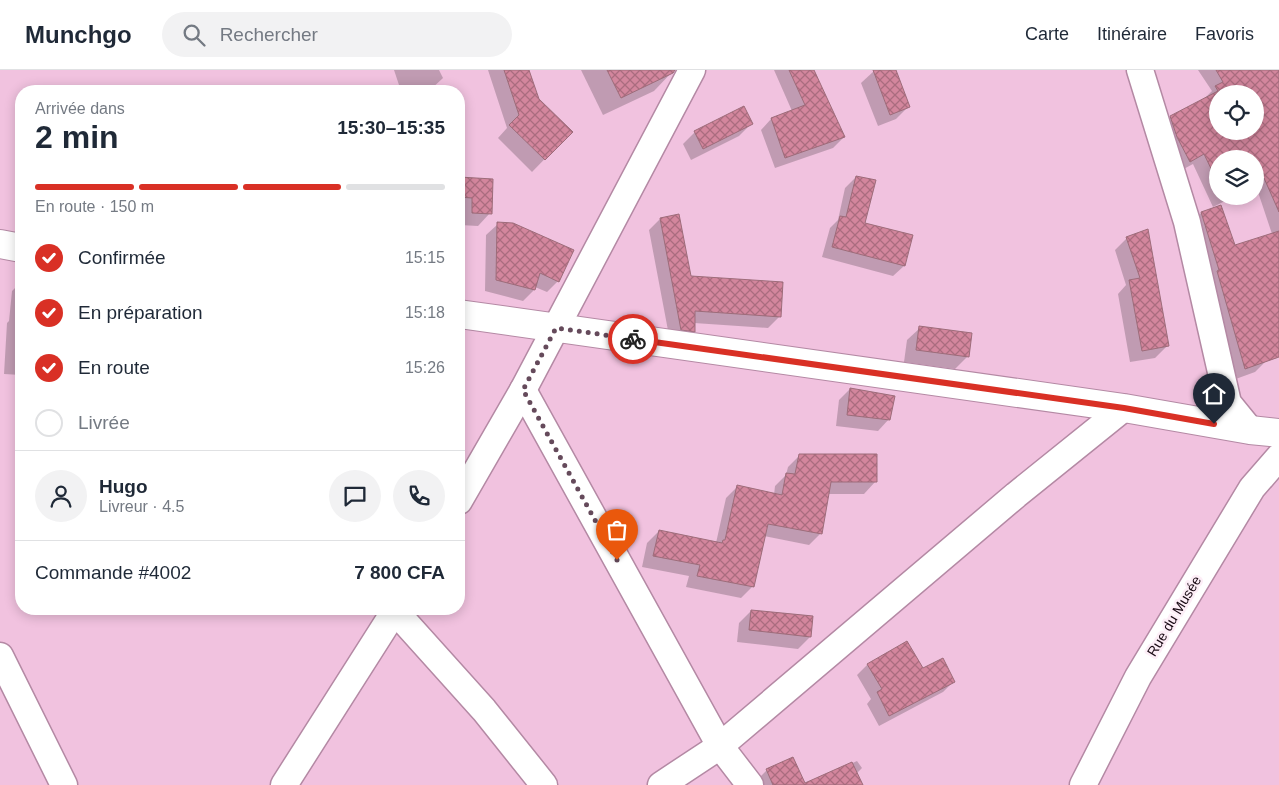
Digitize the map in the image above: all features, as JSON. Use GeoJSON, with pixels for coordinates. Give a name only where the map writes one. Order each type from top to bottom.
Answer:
{"type":"FeatureCollection","features":[{"type":"Feature","properties":{"kind":"street"},"geometry":{"type":"LineString","coordinates":[[465,491],[523,390],[692,70]]}},
{"type":"Feature","properties":{"kind":"street"},"geometry":{"type":"LineString","coordinates":[[1140,70],[1187,222],[1228,403],[1250,430]]}},
{"type":"Feature","properties":{"kind":"street"},"geometry":{"type":"LineString","coordinates":[[0,244],[15,247]]}},
{"type":"Feature","properties":{"kind":"street"},"geometry":{"type":"LineString","coordinates":[[465,315],[1124,408],[1250,430],[1279,433]]}},
{"type":"Feature","properties":{"kind":"street"},"geometry":{"type":"LineString","coordinates":[[523,390],[720,746],[750,785]]}},
{"type":"Feature","properties":{"kind":"street"},"geometry":{"type":"LineString","coordinates":[[661,785],[720,746],[1016,495],[1124,408]]}},
{"type":"Feature","properties":{"kind":"street","name":"Rue du Musée"},"geometry":{"type":"LineString","coordinates":[[1084,785],[1138,677],[1252,488],[1279,457]]}},
{"type":"Feature","properties":{"kind":"street"},"geometry":{"type":"LineString","coordinates":[[284,785],[393,615]]}},
{"type":"Feature","properties":{"kind":"street"},"geometry":{"type":"LineString","coordinates":[[400,615],[484,710],[544,785]]}},
{"type":"Feature","properties":{"kind":"street"},"geometry":{"type":"LineString","coordinates":[[0,656],[64,785]]}},
{"type":"Feature","properties":{"kind":"building"},"geometry":{"type":"Polygon","coordinates":[[[504,70],[529,70],[539,99],[573,132],[545,160],[509,125],[519,115],[504,70]]]}},
{"type":"Feature","properties":{"kind":"building"},"geometry":{"type":"Polygon","coordinates":[[[607,70],[675,70],[673,73],[621,98],[607,70]]]}},
{"type":"Feature","properties":{"kind":"building"},"geometry":{"type":"Polygon","coordinates":[[[789,70],[814,70],[845,137],[785,158],[771,118],[805,105],[789,70]]]}},
{"type":"Feature","properties":{"kind":"building"},"geometry":{"type":"Polygon","coordinates":[[[873,70],[896,70],[910,107],[890,115],[873,70]]]}},
{"type":"Feature","properties":{"kind":"building"},"geometry":{"type":"Polygon","coordinates":[[[1216,70],[1279,70],[1279,212],[1264,178],[1264,150],[1209,150],[1209,164],[1204,154],[1190,162],[1177,137],[1170,116],[1209,96],[1209,140],[1264,140],[1264,85],[1217,85],[1223,82],[1216,70]]]}},
{"type":"Feature","properties":{"kind":"building"},"geometry":{"type":"Polygon","coordinates":[[[744,106],[753,124],[703,149],[694,131],[744,106]]]}},
{"type":"Feature","properties":{"kind":"building"},"geometry":{"type":"Polygon","coordinates":[[[856,176],[876,180],[865,223],[913,235],[905,266],[832,247],[840,216],[846,217],[856,176]]]}},
{"type":"Feature","properties":{"kind":"building"},"geometry":{"type":"Polygon","coordinates":[[[465,177],[493,179],[492,214],[472,213],[472,198],[465,197],[465,177]]]}},
{"type":"Feature","properties":{"kind":"building"},"geometry":{"type":"Polygon","coordinates":[[[1221,205],[1235,245],[1279,231],[1279,357],[1245,369],[1217,271],[1219,270],[1201,212],[1221,205]]]}},
{"type":"Feature","properties":{"kind":"building"},"geometry":{"type":"Polygon","coordinates":[[[679,214],[691,276],[783,282],[781,317],[695,311],[695,332],[681,330],[660,218],[679,214]]]}},
{"type":"Feature","properties":{"kind":"building"},"geometry":{"type":"Polygon","coordinates":[[[497,222],[513,223],[574,250],[559,282],[540,273],[535,290],[496,280],[497,222]]]}},
{"type":"Feature","properties":{"kind":"building"},"geometry":{"type":"Polygon","coordinates":[[[1148,229],[1169,346],[1142,351],[1129,280],[1140,278],[1126,237],[1148,229]]]}},
{"type":"Feature","properties":{"kind":"building"},"geometry":{"type":"Polygon","coordinates":[[[919,326],[972,333],[969,357],[916,350],[919,326]]]}},
{"type":"Feature","properties":{"kind":"building"},"geometry":{"type":"Polygon","coordinates":[[[850,388],[895,396],[890,420],[847,415],[850,388]]]}},
{"type":"Feature","properties":{"kind":"building"},"geometry":{"type":"Polygon","coordinates":[[[799,454],[877,454],[877,482],[831,482],[822,534],[768,524],[754,587],[697,576],[700,565],[653,556],[659,530],[722,543],[725,540],[737,485],[782,495],[786,473],[795,474],[799,454]]]}},
{"type":"Feature","properties":{"kind":"building"},"geometry":{"type":"Polygon","coordinates":[[[751,610],[813,616],[811,637],[749,630],[751,610]]]}},
{"type":"Feature","properties":{"kind":"building"},"geometry":{"type":"Polygon","coordinates":[[[907,641],[923,668],[943,658],[955,682],[889,716],[877,692],[882,689],[867,664],[907,641]]]}},
{"type":"Feature","properties":{"kind":"building"},"geometry":{"type":"Polygon","coordinates":[[[793,757],[805,783],[852,762],[863,785],[773,785],[766,769],[793,757]]]}},
{"type":"Feature","properties":{"kind":"way so far"},"geometry":{"type":"LineString","coordinates":[[617,560],[523,390],[556,328],[633,339]]}},
{"type":"Feature","properties":{"kind":"route"},"geometry":{"type":"LineString","coordinates":[[633,339],[1124,408],[1214,424]]}}]}
